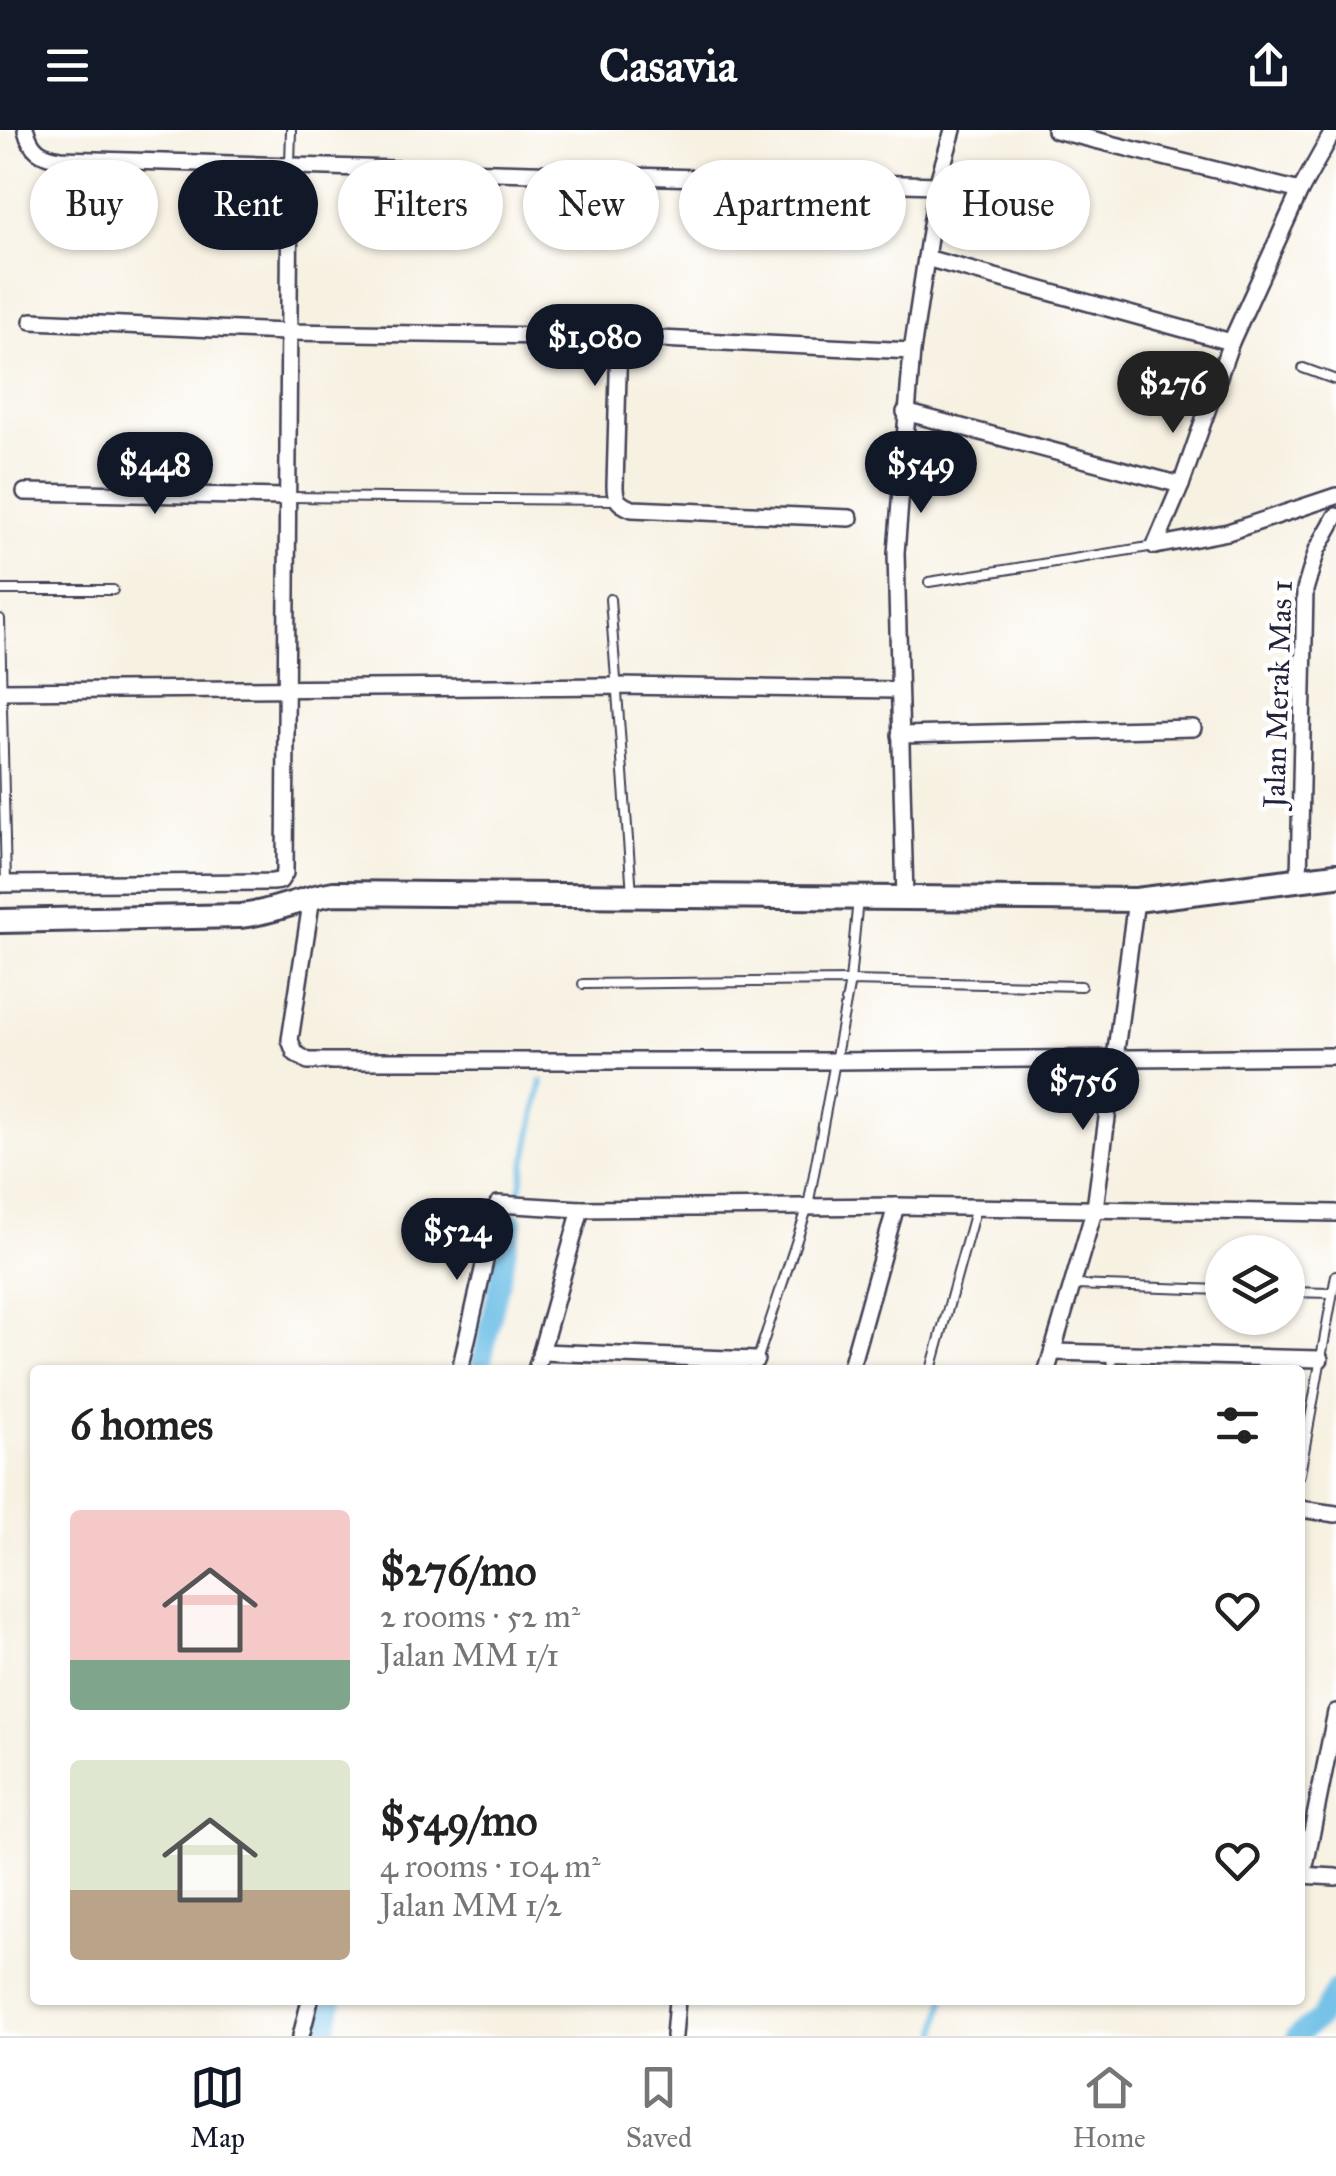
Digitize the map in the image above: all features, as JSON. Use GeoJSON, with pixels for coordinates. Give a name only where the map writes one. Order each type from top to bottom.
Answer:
{"type":"FeatureCollection","features":[{"type":"Feature","properties":{"kind":"street"},"geometry":{"type":"LineString","coordinates":[[26,130],[32,148],[39,154],[61,159],[178,162]]}},
{"type":"Feature","properties":{"kind":"street"},"geometry":{"type":"LineString","coordinates":[[944,160],[953,130]]}},
{"type":"Feature","properties":{"kind":"street"},"geometry":{"type":"LineString","coordinates":[[1054,130],[1300,191]]}},
{"type":"Feature","properties":{"kind":"street"},"geometry":{"type":"LineString","coordinates":[[1155,546],[1181,485],[1230,342],[1300,191],[1334,134]]}},
{"type":"Feature","properties":{"kind":"street"},"geometry":{"type":"LineString","coordinates":[[318,165],[926,185]]}},
{"type":"Feature","properties":{"kind":"street"},"geometry":{"type":"LineString","coordinates":[[3,884],[280,881],[285,873],[288,250]]}},
{"type":"Feature","properties":{"kind":"street"},"geometry":{"type":"LineString","coordinates":[[905,899],[896,554],[905,412],[927,250]]}},
{"type":"Feature","properties":{"kind":"street"},"geometry":{"type":"LineString","coordinates":[[926,258],[1230,342]]}},
{"type":"Feature","properties":{"kind":"street"},"geometry":{"type":"LineString","coordinates":[[32,321],[286,332],[619,336],[912,351]]}},
{"type":"Feature","properties":{"kind":"street"},"geometry":{"type":"LineString","coordinates":[[619,336],[617,500],[632,509],[850,518]]}},
{"type":"Feature","properties":{"kind":"street"},"geometry":{"type":"LineString","coordinates":[[905,412],[1181,485]]}},
{"type":"Feature","properties":{"kind":"street"},"geometry":{"type":"LineString","coordinates":[[25,492],[287,497]]}},
{"type":"Feature","properties":{"kind":"street"},"geometry":{"type":"LineString","coordinates":[[1155,546],[1228,532],[1336,496]]}},
{"type":"Feature","properties":{"kind":"street","name":"Jalan Merak Mas 1"},"geometry":{"type":"LineString","coordinates":[[1299,880],[1305,590],[1317,550],[1336,516]]}},
{"type":"Feature","properties":{"kind":"street"},"geometry":{"type":"LineString","coordinates":[[1,691],[616,686],[897,690]]}},
{"type":"Feature","properties":{"kind":"street"},"geometry":{"type":"LineString","coordinates":[[900,736],[1193,728]]}},
{"type":"Feature","properties":{"kind":"street"},"geometry":{"type":"LineString","coordinates":[[0,921],[240,916],[334,894],[1136,900],[1336,875]]}},
{"type":"Feature","properties":{"kind":"street"},"geometry":{"type":"LineString","coordinates":[[312,897],[290,1040],[295,1053],[308,1061],[1336,1056]]}},
{"type":"Feature","properties":{"kind":"street"},"geometry":{"type":"LineString","coordinates":[[1048,1365],[1095,1208],[1136,900]]}},
{"type":"Feature","properties":{"kind":"street"},"geometry":{"type":"LineString","coordinates":[[461,1365],[498,1204],[582,1209],[896,1206],[1336,1213]]}},
{"type":"Feature","properties":{"kind":"street"},"geometry":{"type":"LineString","coordinates":[[851,1365],[896,1206]]}},
{"type":"Feature","properties":{"kind":"street"},"geometry":{"type":"LineString","coordinates":[[537,1365],[582,1209]]}},
{"type":"Feature","properties":{"kind":"street"},"geometry":{"type":"LineString","coordinates":[[541,1352],[755,1365]]}},
{"type":"Feature","properties":{"kind":"street"},"geometry":{"type":"LineString","coordinates":[[1052,1352],[1111,1362],[1320,1359]]}},
{"type":"Feature","properties":{"kind":"street"},"geometry":{"type":"LineString","coordinates":[[1305,1510],[1336,1514]]}},
{"type":"Feature","properties":{"kind":"street"},"geometry":{"type":"LineString","coordinates":[[1305,1857],[1336,1716]]}},
{"type":"Feature","properties":{"kind":"street"},"geometry":{"type":"LineString","coordinates":[[1305,1875],[1336,1877]]}},
{"type":"Feature","properties":{"kind":"street"},"geometry":{"type":"LineString","coordinates":[[301,2036],[309,2005]]}},
{"type":"Feature","properties":{"kind":"street"},"geometry":{"type":"LineString","coordinates":[[674,2036],[676,2005]]}},
{"type":"Feature","properties":{"kind":"lane"},"geometry":{"type":"LineString","coordinates":[[290,160],[291,130]]}},
{"type":"Feature","properties":{"kind":"lane"},"geometry":{"type":"LineString","coordinates":[[1303,368],[1336,380]]}},
{"type":"Feature","properties":{"kind":"lane"},"geometry":{"type":"LineString","coordinates":[[287,497],[617,500]]}},
{"type":"Feature","properties":{"kind":"lane"},"geometry":{"type":"LineString","coordinates":[[928,582],[1155,546]]}},
{"type":"Feature","properties":{"kind":"lane"},"geometry":{"type":"LineString","coordinates":[[0,590],[113,590]]}},
{"type":"Feature","properties":{"kind":"lane"},"geometry":{"type":"LineString","coordinates":[[610,599],[633,897]]}},
{"type":"Feature","properties":{"kind":"lane"},"geometry":{"type":"LineString","coordinates":[[0,619],[3,884]]}},
{"type":"Feature","properties":{"kind":"lane"},"geometry":{"type":"LineString","coordinates":[[755,1365],[808,1206],[850,982],[858,899]]}},
{"type":"Feature","properties":{"kind":"lane"},"geometry":{"type":"LineString","coordinates":[[583,984],[850,982],[1081,986]]}},
{"type":"Feature","properties":{"kind":"lane"},"geometry":{"type":"LineString","coordinates":[[931,1365],[976,1207]]}},
{"type":"Feature","properties":{"kind":"lane"},"geometry":{"type":"LineString","coordinates":[[1305,1425],[1336,1275]]}},
{"type":"Feature","properties":{"kind":"lane"},"geometry":{"type":"LineString","coordinates":[[1074,1285],[1205,1289]]}},
{"type":"Feature","properties":{"kind":"lane"},"geometry":{"type":"LineString","coordinates":[[1305,1292],[1332,1293]]}},
{"type":"Feature","properties":{"kind":"waterway"},"geometry":{"type":"LineString","coordinates":[[519,1195],[542,1081]]}},
{"type":"Feature","properties":{"kind":"waterway"},"geometry":{"type":"LineString","coordinates":[[481,1365],[513,1221]]}},
{"type":"Feature","properties":{"kind":"waterway"},"geometry":{"type":"LineString","coordinates":[[1296,2036],[1319,2019],[1336,1989]]}},
{"type":"Feature","properties":{"kind":"waterway"},"geometry":{"type":"LineString","coordinates":[[325,2036],[332,2005]]}},
{"type":"Feature","properties":{"kind":"waterway"},"geometry":{"type":"LineString","coordinates":[[938,2036],[943,2005]]}}]}
